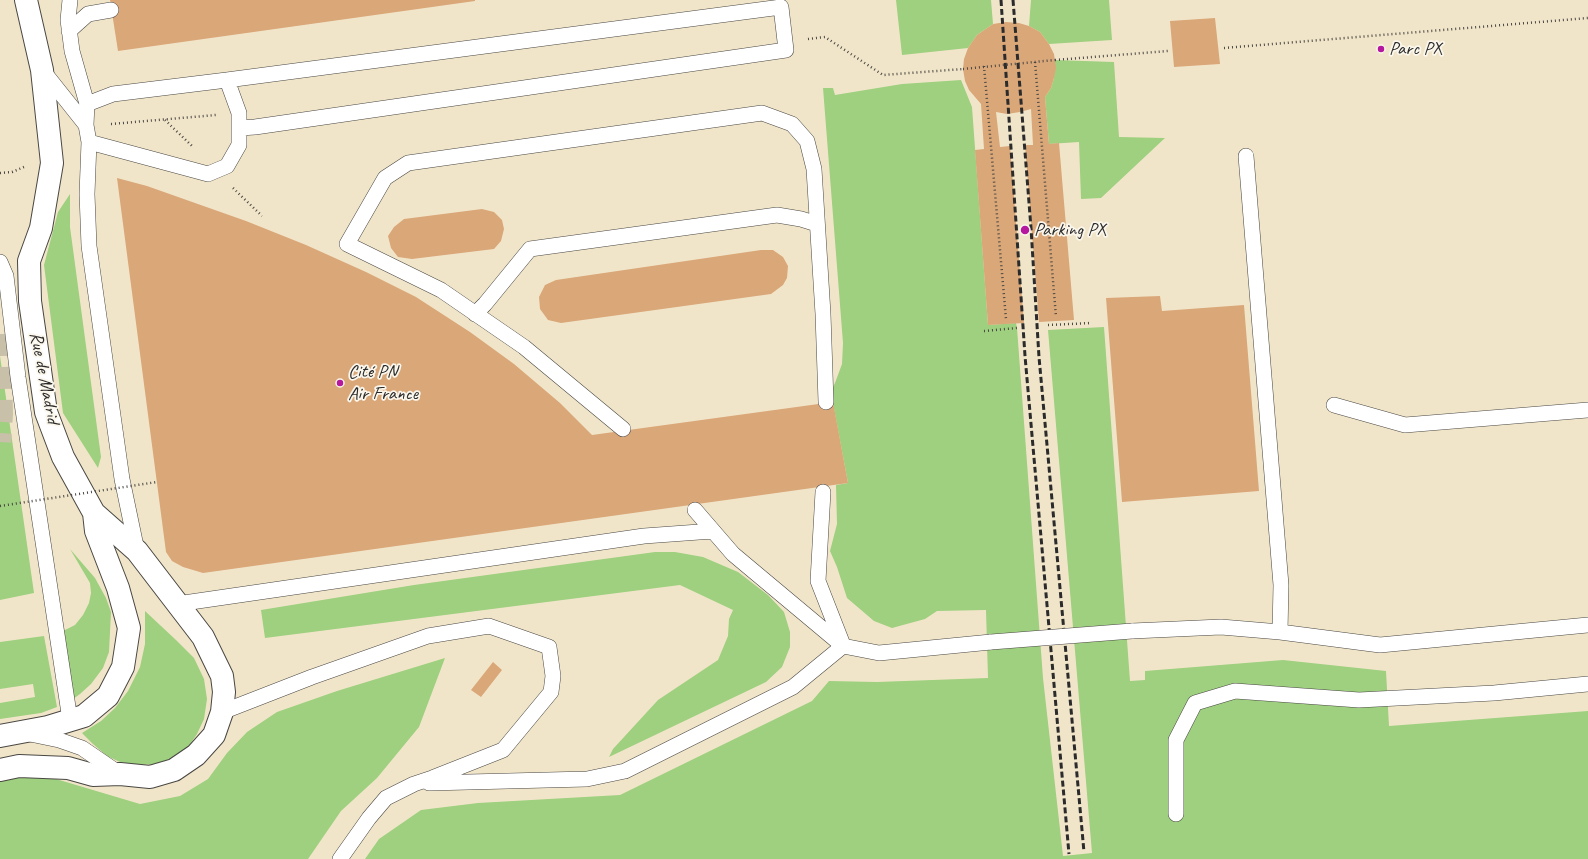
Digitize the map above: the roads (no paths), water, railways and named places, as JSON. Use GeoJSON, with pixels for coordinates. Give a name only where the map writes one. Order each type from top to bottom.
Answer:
{"type":"FeatureCollection","features":[{"type":"Feature","properties":{"kind":"street","name":"Rue de Madrid"},"geometry":{"type":"LineString","coordinates":[[10,734],[48,727],[84,716],[108,696],[123,667],[129,628],[118,588],[96,532],[94,513],[63,457],[46,412],[30,301],[29,261],[41,228],[52,163],[42,70],[26,0]]}},
{"type":"Feature","properties":{"kind":"street"},"geometry":{"type":"LineString","coordinates":[[0,770],[19,766],[68,768],[94,775],[120,774],[150,777],[174,770],[196,755],[214,735],[222,712],[224,692],[222,676],[202,637],[136,551],[94,513]]}},
{"type":"Feature","properties":{"kind":"lane"},"geometry":{"type":"LineString","coordinates":[[70,0],[69,31],[72,51],[87,104],[86,125],[88,142],[87,194],[89,246],[122,479],[136,551]]}},
{"type":"Feature","properties":{"kind":"lane"},"geometry":{"type":"LineString","coordinates":[[87,104],[113,94],[781,7],[786,50],[240,128]]}},
{"type":"Feature","properties":{"kind":"lane"},"geometry":{"type":"LineString","coordinates":[[69,31],[88,14],[112,10]]}},
{"type":"Feature","properties":{"kind":"lane"},"geometry":{"type":"LineString","coordinates":[[42,70],[86,125]]}},
{"type":"Feature","properties":{"kind":"lane"},"geometry":{"type":"LineString","coordinates":[[88,142],[208,174],[227,166],[239,145],[240,128],[239,113],[227,80]]}},
{"type":"Feature","properties":{"kind":"lane"},"geometry":{"type":"LineString","coordinates":[[623,429],[524,347],[441,290],[347,244],[385,178],[408,163],[762,113],[792,124],[807,141],[814,168],[823,314],[826,402]]}},
{"type":"Feature","properties":{"kind":"lane"},"geometry":{"type":"LineString","coordinates":[[1246,156],[1281,585],[1280,632]]}},
{"type":"Feature","properties":{"kind":"lane"},"geometry":{"type":"LineString","coordinates":[[475,314],[530,249],[777,215],[801,219],[817,224]]}},
{"type":"Feature","properties":{"kind":"lane"},"geometry":{"type":"LineString","coordinates":[[0,262],[6,276],[18,377],[70,720]]}},
{"type":"Feature","properties":{"kind":"lane"},"geometry":{"type":"LineString","coordinates":[[1334,405],[1405,425],[1588,410]]}},
{"type":"Feature","properties":{"kind":"lane"},"geometry":{"type":"LineString","coordinates":[[823,492],[818,581],[843,646]]}},
{"type":"Feature","properties":{"kind":"lane"},"geometry":{"type":"LineString","coordinates":[[695,510],[733,554],[843,646],[879,653],[991,642],[1132,631],[1221,627],[1280,632],[1380,645],[1588,625]]}},
{"type":"Feature","properties":{"kind":"lane"},"geometry":{"type":"LineString","coordinates":[[177,604],[644,536],[713,531]]}},
{"type":"Feature","properties":{"kind":"lane"},"geometry":{"type":"LineString","coordinates":[[222,712],[312,677],[428,636],[489,626],[549,647],[553,676],[551,692],[503,750],[414,784],[386,798],[369,818],[340,859]]}},
{"type":"Feature","properties":{"kind":"lane"},"geometry":{"type":"LineString","coordinates":[[414,784],[587,779],[625,771],[793,687],[843,646]]}},
{"type":"Feature","properties":{"kind":"lane"},"geometry":{"type":"LineString","coordinates":[[1176,814],[1176,740],[1195,703],[1235,691],[1359,700],[1494,693],[1588,684]]}},
{"type":"Feature","properties":{"kind":"lane"},"geometry":{"type":"LineString","coordinates":[[10,734],[58,740],[82,748],[120,774]]}},
{"type":"Feature","properties":{"kind":"tunnel"},"geometry":{"type":"LineString","coordinates":[[0,334],[2,414],[0,442]]}},
{"type":"Feature","properties":{"kind":"railway"},"geometry":{"type":"LineString","coordinates":[[1001,0],[1025,356],[1069,854]]}},
{"type":"Feature","properties":{"kind":"railway"},"geometry":{"type":"LineString","coordinates":[[1013,0],[1031,228],[1039,357],[1084,852]]}},
{"type":"Feature","properties":{"kind":"place","name":"Parc PX"},"geometry":{"type":"Point","coordinates":[1381,49]}},
{"type":"Feature","properties":{"kind":"place","name":"Parking PX"},"geometry":{"type":"Point","coordinates":[1025,230]}},
{"type":"Feature","properties":{"kind":"place","name":"Cité PN Air France"},"geometry":{"type":"Point","coordinates":[340,383]}}]}
